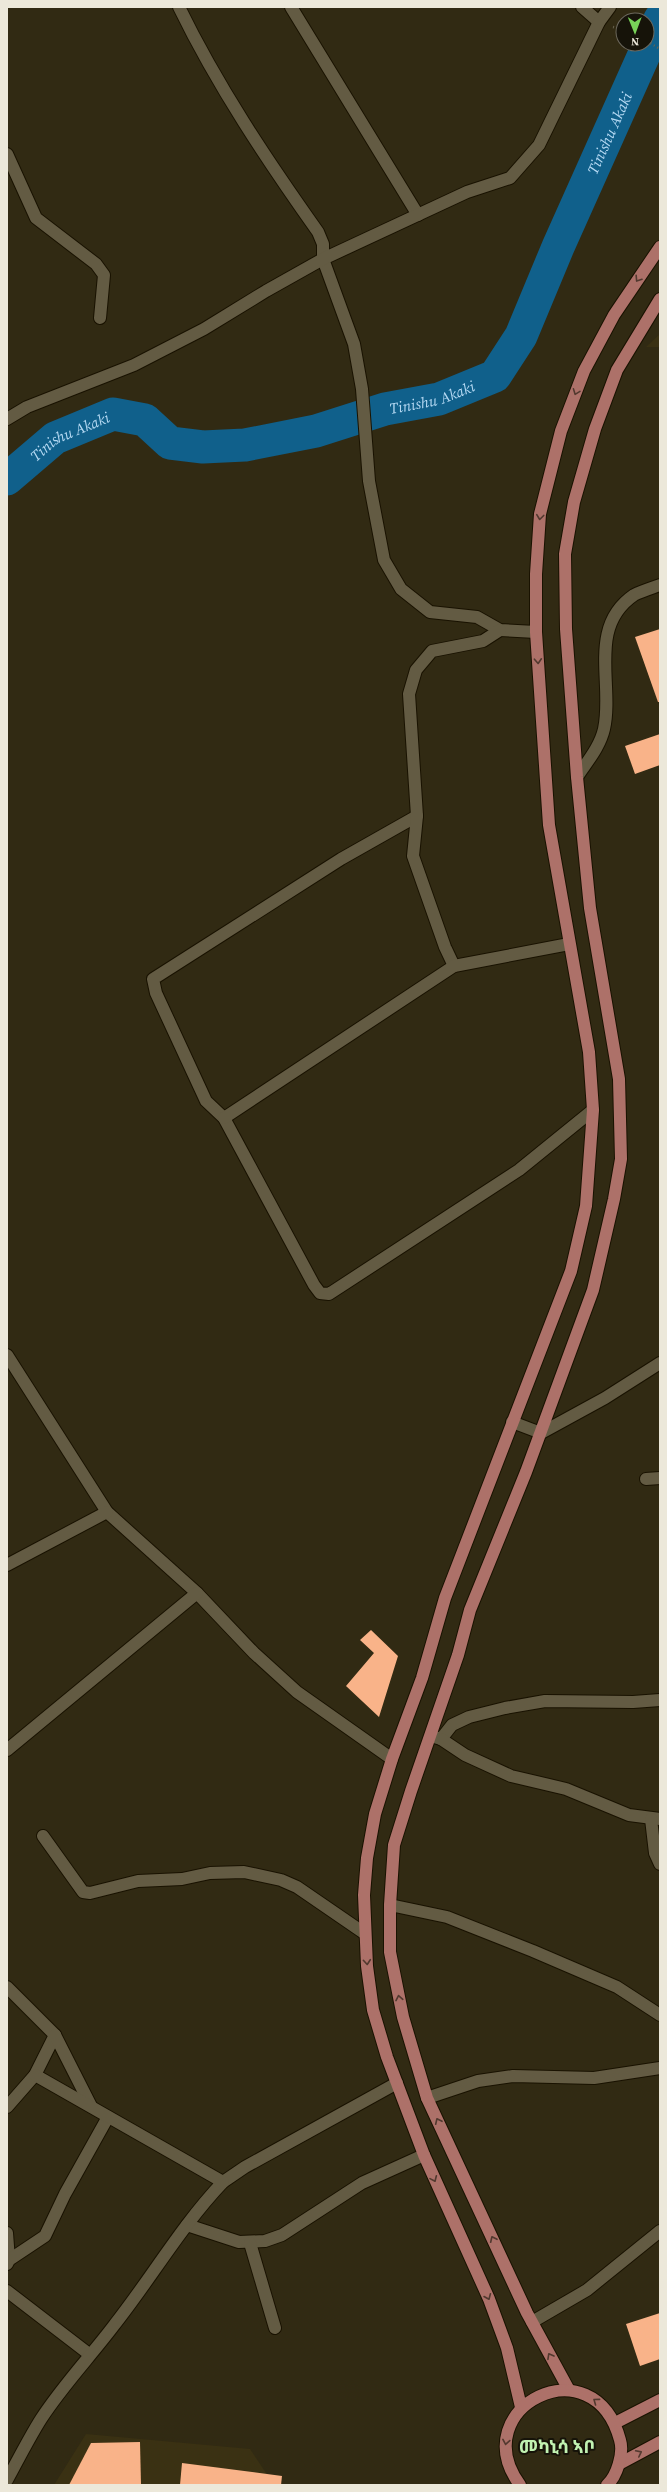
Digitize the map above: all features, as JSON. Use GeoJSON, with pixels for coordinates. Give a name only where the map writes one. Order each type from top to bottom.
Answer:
{"type":"FeatureCollection","features":[{"type":"Feature","properties":{"kind":"main road"},"geometry":{"type":"LineString","coordinates":[[521,2407],[507,2348],[489,2299],[424,2155],[397,2083],[373,2010],[364,1933],[367,1858],[374,1814],[392,1759],[422,1678],[445,1598],[512,1422],[572,1271],[586,1206],[594,1110],[589,1052],[549,824],[536,632],[536,574],[540,514],[561,431],[588,364],[614,315],[660,246]]}},
{"type":"Feature","properties":{"kind":"main road"},"geometry":{"type":"LineString","coordinates":[[569,2390],[532,2322],[427,2098],[403,2017],[390,1952],[390,1905],[394,1845],[436,1738],[470,1610],[541,1433],[593,1290],[608,1234],[621,1159],[619,1079],[590,908],[577,777],[566,629],[565,554],[574,502],[595,429],[617,370],[660,298]]}},
{"type":"Feature","properties":{"kind":"main road"},"geometry":{"type":"LineString","coordinates":[[520,2485],[510,2472],[505,2450],[509,2427],[521,2407],[535,2397],[552,2391],[569,2390],[588,2395],[604,2407],[616,2423],[621,2443],[619,2464],[607,2485]]}},
{"type":"Feature","properties":{"kind":"main road"},"geometry":{"type":"LineString","coordinates":[[616,2423],[660,2400]]}},
{"type":"Feature","properties":{"kind":"main road"},"geometry":{"type":"LineString","coordinates":[[619,2464],[660,2442]]}},
{"type":"Feature","properties":{"kind":"street"},"geometry":{"type":"LineString","coordinates":[[179,7],[196,41],[260,150],[318,232],[324,244],[324,260],[354,344],[362,389],[369,481],[384,560],[401,589],[430,612],[477,617],[500,630],[536,632]]}},
{"type":"Feature","properties":{"kind":"street"},"geometry":{"type":"LineString","coordinates":[[291,7],[418,214]]}},
{"type":"Feature","properties":{"kind":"street"},"geometry":{"type":"LineString","coordinates":[[582,7],[599,22]]}},
{"type":"Feature","properties":{"kind":"street"},"geometry":{"type":"LineString","coordinates":[[7,419],[27,407],[134,365],[204,329],[266,291],[324,260],[418,214],[467,192],[510,178],[539,145],[599,22],[610,7]]}},
{"type":"Feature","properties":{"kind":"street"},"geometry":{"type":"LineString","coordinates":[[7,154],[36,218],[96,264],[104,275],[100,318]]}},
{"type":"Feature","properties":{"kind":"street"},"geometry":{"type":"LineString","coordinates":[[577,777],[595,750],[604,731],[607,709],[604,654],[608,631],[619,609],[635,595],[660,585]]}},
{"type":"Feature","properties":{"kind":"street"},"geometry":{"type":"LineString","coordinates":[[454,966],[445,947],[413,856],[417,816],[409,694],[416,670],[432,651],[483,641],[500,630]]}},
{"type":"Feature","properties":{"kind":"street"},"geometry":{"type":"LineString","coordinates":[[417,816],[341,858],[153,979],[156,993],[206,1101],[224,1118],[314,1285],[320,1293],[329,1294],[519,1170],[594,1110]]}},
{"type":"Feature","properties":{"kind":"street"},"geometry":{"type":"LineString","coordinates":[[224,1118],[454,966],[569,944]]}},
{"type":"Feature","properties":{"kind":"street"},"geometry":{"type":"LineString","coordinates":[[7,1355],[107,1512],[197,1593],[254,1653],[297,1692],[392,1759]]}},
{"type":"Feature","properties":{"kind":"street"},"geometry":{"type":"LineString","coordinates":[[512,1422],[541,1433],[605,1398],[660,1363]]}},
{"type":"Feature","properties":{"kind":"street"},"geometry":{"type":"LineString","coordinates":[[646,1479],[660,1478]]}},
{"type":"Feature","properties":{"kind":"street"},"geometry":{"type":"LineString","coordinates":[[7,1565],[107,1512]]}},
{"type":"Feature","properties":{"kind":"street"},"geometry":{"type":"LineString","coordinates":[[7,1750],[197,1593]]}},
{"type":"Feature","properties":{"kind":"street"},"geometry":{"type":"LineString","coordinates":[[660,1700],[633,1702],[546,1701],[469,1717],[452,1725],[436,1738],[465,1754],[512,1776],[566,1789],[629,1815],[655,1819],[655,1853],[660,1864]]}},
{"type":"Feature","properties":{"kind":"street"},"geometry":{"type":"LineString","coordinates":[[44,1836],[83,1892],[90,1893],[138,1881],[182,1879],[210,1873],[244,1872],[281,1880],[297,1887],[364,1933]]}},
{"type":"Feature","properties":{"kind":"street"},"geometry":{"type":"LineString","coordinates":[[390,1905],[447,1917],[533,1951],[617,1987],[660,2016]]}},
{"type":"Feature","properties":{"kind":"street"},"geometry":{"type":"LineString","coordinates":[[7,1987],[55,2035],[91,2106]]}},
{"type":"Feature","properties":{"kind":"street"},"geometry":{"type":"LineString","coordinates":[[7,2107],[35,2075],[55,2035]]}},
{"type":"Feature","properties":{"kind":"street"},"geometry":{"type":"LineString","coordinates":[[427,2098],[478,2081],[513,2076],[594,2078],[660,2068]]}},
{"type":"Feature","properties":{"kind":"street"},"geometry":{"type":"LineString","coordinates":[[35,2075],[223,2182]]}},
{"type":"Feature","properties":{"kind":"street"},"geometry":{"type":"LineString","coordinates":[[7,2480],[41,2419],[89,2354],[115,2324],[187,2225],[223,2182],[245,2167],[397,2083]]}},
{"type":"Feature","properties":{"kind":"street"},"geometry":{"type":"LineString","coordinates":[[8,2262],[45,2236],[65,2194],[108,2117]]}},
{"type":"Feature","properties":{"kind":"street"},"geometry":{"type":"LineString","coordinates":[[187,2225],[250,2243],[265,2241],[282,2235],[362,2183],[424,2155]]}},
{"type":"Feature","properties":{"kind":"street"},"geometry":{"type":"LineString","coordinates":[[532,2322],[587,2290],[660,2231]]}},
{"type":"Feature","properties":{"kind":"street"},"geometry":{"type":"LineString","coordinates":[[7,2233],[8,2262]]}},
{"type":"Feature","properties":{"kind":"street"},"geometry":{"type":"LineString","coordinates":[[250,2243],[275,2328]]}},
{"type":"Feature","properties":{"kind":"street"},"geometry":{"type":"LineString","coordinates":[[7,2291],[89,2354]]}},
{"type":"Feature","properties":{"kind":"shaded area"},"geometry":{"type":"Polygon","coordinates":[[[660,334],[660,347],[646,347],[660,334]]]}},
{"type":"Feature","properties":{"kind":"shaded area"},"geometry":{"type":"Polygon","coordinates":[[[86,2434],[250,2449],[274,2485],[54,2485],[86,2434]]]}},
{"type":"Feature","properties":{"kind":"building"},"geometry":{"type":"Polygon","coordinates":[[[660,629],[660,702],[658,702],[635,637],[660,629]]]}},
{"type":"Feature","properties":{"kind":"building"},"geometry":{"type":"Polygon","coordinates":[[[660,734],[660,765],[635,774],[625,746],[660,734]]]}},
{"type":"Feature","properties":{"kind":"building"},"geometry":{"type":"Polygon","coordinates":[[[371,1630],[398,1656],[379,1717],[346,1686],[374,1653],[360,1640],[371,1630]]]}},
{"type":"Feature","properties":{"kind":"building"},"geometry":{"type":"Polygon","coordinates":[[[660,2313],[660,2359],[640,2366],[626,2324],[660,2313]]]}},
{"type":"Feature","properties":{"kind":"building"},"geometry":{"type":"Polygon","coordinates":[[[140,2442],[141,2485],[69,2485],[91,2443],[140,2442]]]}},
{"type":"Feature","properties":{"kind":"building"},"geometry":{"type":"Polygon","coordinates":[[[182,2463],[282,2476],[281,2485],[180,2485],[182,2463]]]}},
{"type":"Feature","properties":{"kind":"waterway","name":"Tinishu Akaki"},"geometry":{"type":"LineString","coordinates":[[7,479],[55,438],[113,414],[145,420],[170,443],[203,447],[245,445],[316,431],[385,409],[439,399],[495,376],[521,336],[558,247],[660,19]]}},
{"type":"Feature","properties":{"kind":"district","name":"መካኒሳ ኣቦ"},"geometry":{"type":"Point","coordinates":[557,2446]}}]}
